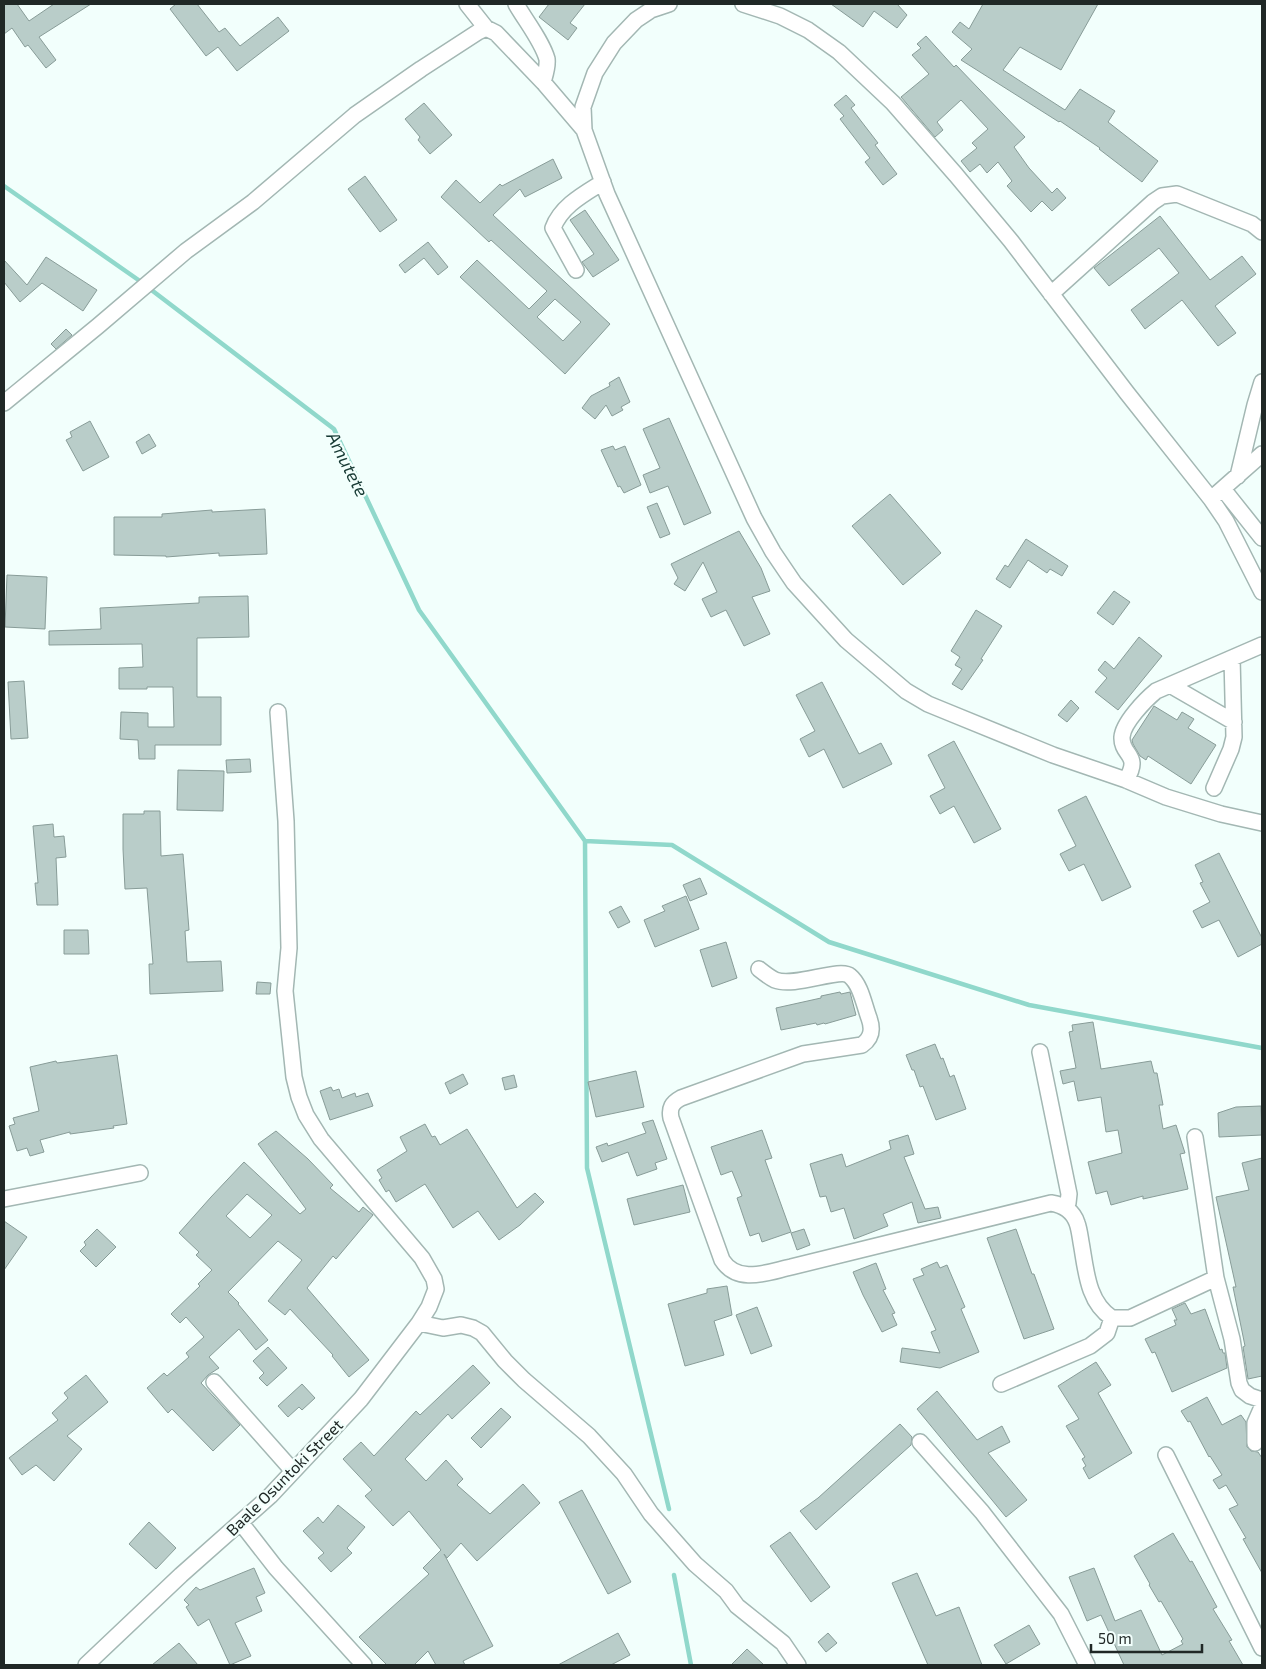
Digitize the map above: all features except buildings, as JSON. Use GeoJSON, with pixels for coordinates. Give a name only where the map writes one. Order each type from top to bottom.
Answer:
{"type":"FeatureCollection","features":[{"type":"Feature","properties":{"kind":"street"},"geometry":{"type":"LineString","coordinates":[[467,4],[486,28],[496,33],[543,82],[584,130]]}},
{"type":"Feature","properties":{"kind":"street"},"geometry":{"type":"LineString","coordinates":[[516,4],[547,59],[547,68],[543,82]]}},
{"type":"Feature","properties":{"kind":"street"},"geometry":{"type":"LineString","coordinates":[[669,4],[651,10],[636,20],[614,43],[595,73],[583,107],[584,130],[607,194],[754,518],[773,552],[794,583],[846,640],[906,691],[928,704],[1053,755],[1166,796],[1203,808],[1262,823]]}},
{"type":"Feature","properties":{"kind":"street"},"geometry":{"type":"LineString","coordinates":[[742,4],[780,16],[808,30],[839,52],[893,103],[1011,241],[1212,499],[1226,521],[1262,592]]}},
{"type":"Feature","properties":{"kind":"street"},"geometry":{"type":"LineString","coordinates":[[4,403],[175,260],[253,202],[355,115],[421,69],[486,28]]}},
{"type":"Feature","properties":{"kind":"street"},"geometry":{"type":"LineString","coordinates":[[576,270],[553,228],[556,221],[574,200],[603,182]]}},
{"type":"Feature","properties":{"kind":"street"},"geometry":{"type":"LineString","coordinates":[[1051,294],[1162,196],[1177,194],[1252,224],[1262,232]]}},
{"type":"Feature","properties":{"kind":"street"},"geometry":{"type":"LineString","coordinates":[[1238,476],[1262,382]]}},
{"type":"Feature","properties":{"kind":"street"},"geometry":{"type":"LineString","coordinates":[[1212,499],[1262,454]]}},
{"type":"Feature","properties":{"kind":"street"},"geometry":{"type":"LineString","coordinates":[[1223,489],[1262,538]]}},
{"type":"Feature","properties":{"kind":"street"},"geometry":{"type":"LineString","coordinates":[[1126,780],[1131,772],[1132,764],[1131,757],[1122,743],[1122,735],[1135,712],[1146,700],[1156,691],[1170,684],[1262,645]]}},
{"type":"Feature","properties":{"kind":"street"},"geometry":{"type":"LineString","coordinates":[[1214,788],[1234,737],[1232,658]]}},
{"type":"Feature","properties":{"kind":"street"},"geometry":{"type":"LineString","coordinates":[[1170,684],[1234,722]]}},
{"type":"Feature","properties":{"kind":"street","name":"Baale Osuntoki Street"},"geometry":{"type":"LineString","coordinates":[[86,1665],[181,1575],[270,1496],[361,1399],[419,1323],[429,1307],[436,1289],[434,1279],[422,1258],[321,1138],[306,1115],[299,1097],[294,1077],[285,991],[289,948],[286,821],[278,712]]}},
{"type":"Feature","properties":{"kind":"street"},"geometry":{"type":"LineString","coordinates":[[759,969],[775,980],[785,982],[800,982],[840,973],[847,974],[852,977],[857,986],[871,1025],[871,1032],[867,1042],[862,1045],[804,1054],[681,1098],[672,1105],[669,1111],[674,1126],[722,1260],[730,1270],[749,1276],[1045,1204],[1058,1204],[1066,1207],[1077,1223],[1091,1291],[1099,1307],[1112,1318],[1130,1318],[1216,1278]]}},
{"type":"Feature","properties":{"kind":"street"},"geometry":{"type":"LineString","coordinates":[[1040,1052],[1069,1194],[1066,1207]]}},
{"type":"Feature","properties":{"kind":"street"},"geometry":{"type":"LineString","coordinates":[[1195,1137],[1216,1278],[1232,1339],[1239,1383],[1242,1390],[1250,1396],[1262,1400]]}},
{"type":"Feature","properties":{"kind":"street"},"geometry":{"type":"LineString","coordinates":[[4,1199],[140,1173]]}},
{"type":"Feature","properties":{"kind":"street"},"geometry":{"type":"LineString","coordinates":[[1001,1384],[1090,1346],[1107,1333],[1112,1318]]}},
{"type":"Feature","properties":{"kind":"street"},"geometry":{"type":"LineString","coordinates":[[419,1323],[443,1328],[460,1325],[473,1328],[482,1333],[504,1361],[590,1436],[624,1474],[651,1514],[695,1564],[726,1591],[737,1606],[783,1643],[798,1665]]}},
{"type":"Feature","properties":{"kind":"street"},"geometry":{"type":"LineString","coordinates":[[214,1382],[293,1471]]}},
{"type":"Feature","properties":{"kind":"street"},"geometry":{"type":"LineString","coordinates":[[1255,1443],[1255,1423],[1262,1407]]}},
{"type":"Feature","properties":{"kind":"street"},"geometry":{"type":"LineString","coordinates":[[920,1442],[982,1512],[1061,1614],[1087,1665]]}},
{"type":"Feature","properties":{"kind":"street"},"geometry":{"type":"LineString","coordinates":[[1166,1455],[1262,1648]]}},
{"type":"Feature","properties":{"kind":"street"},"geometry":{"type":"LineString","coordinates":[[240,1523],[276,1568],[364,1665]]}},
{"type":"Feature","properties":{"kind":"waterway","name":"Amutete"},"geometry":{"type":"LineString","coordinates":[[4,186],[137,279],[334,429],[419,610],[585,841]]}},
{"type":"Feature","properties":{"kind":"waterway"},"geometry":{"type":"LineString","coordinates":[[585,841],[672,845],[829,942],[1029,1005],[1262,1048]]}},
{"type":"Feature","properties":{"kind":"waterway"},"geometry":{"type":"LineString","coordinates":[[585,841],[587,1168],[669,1509]]}},
{"type":"Feature","properties":{"kind":"waterway"},"geometry":{"type":"LineString","coordinates":[[674,1575],[691,1665]]}}]}
